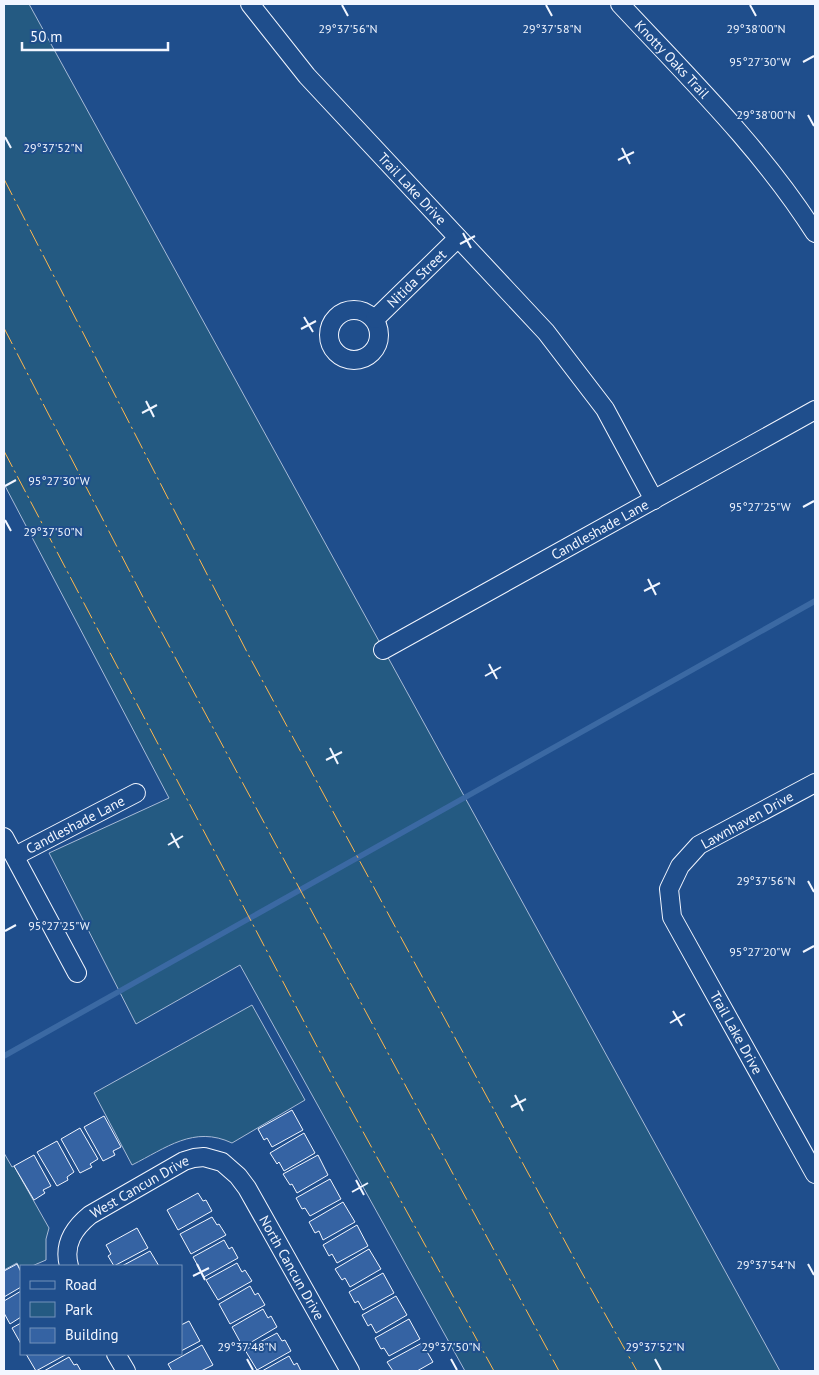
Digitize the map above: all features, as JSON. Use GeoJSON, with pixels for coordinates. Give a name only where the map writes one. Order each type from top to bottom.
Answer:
{"type":"FeatureCollection","features":[{"type":"Feature","properties":{"kind":"street","name":"Trail Lake Drive"},"geometry":{"type":"LineString","coordinates":[[250,4],[307,76],[546,332],[605,408],[654,500]]}},
{"type":"Feature","properties":{"kind":"street","name":"Knotty Oaks Trail"},"geometry":{"type":"LineString","coordinates":[[620,4],[739,133],[775,176],[815,233]]}},
{"type":"Feature","properties":{"kind":"street","name":"Nitida Street"},"geometry":{"type":"LineString","coordinates":[[375,319],[458,238]]}},
{"type":"Feature","properties":{"kind":"street","name":"Candleshade Lane"},"geometry":{"type":"LineString","coordinates":[[383,650],[815,410]]}},
{"type":"Feature","properties":{"kind":"street","name":"Lawnhaven Drive"},"geometry":{"type":"LineString","coordinates":[[669,889],[680,866],[699,845],[815,784]]}},
{"type":"Feature","properties":{"kind":"street","name":"Candleshade Lane"},"geometry":{"type":"LineString","coordinates":[[15,856],[136,793]]}},
{"type":"Feature","properties":{"kind":"street"},"geometry":{"type":"LineString","coordinates":[[4,837],[78,973]]}},
{"type":"Feature","properties":{"kind":"street","name":"Trail Lake Drive"},"geometry":{"type":"LineString","coordinates":[[669,889],[672,917],[815,1174]]}},
{"type":"Feature","properties":{"kind":"street","name":"West Cancun Drive"},"geometry":{"type":"LineString","coordinates":[[68,1258],[70,1238],[90,1215],[184,1161],[204,1157],[213,1158],[230,1167]]}},
{"type":"Feature","properties":{"kind":"street","name":"North Cancun Drive"},"geometry":{"type":"LineString","coordinates":[[230,1167],[246,1188],[350,1371]]}},
{"type":"Feature","properties":{"kind":"street"},"geometry":{"type":"LineString","coordinates":[[117,1355],[126,1371]]}},
{"type":"Feature","properties":{"kind":"green space"},"geometry":{"type":"Polygon","coordinates":[[[4,4],[29,4],[780,1371],[465,1371],[240,965],[136,1024],[49,853],[169,798],[4,484],[4,4]]]}},
{"type":"Feature","properties":{"kind":"green space"},"geometry":{"type":"Polygon","coordinates":[[[252,1005],[305,1100],[232,1143],[205,1136],[193,1138],[180,1141],[132,1165],[94,1093],[252,1005]]]}},
{"type":"Feature","properties":{"kind":"green space"},"geometry":{"type":"Polygon","coordinates":[[[4,1153],[12,1167],[14,1166],[49,1228],[46,1239],[46,1260],[34,1265],[20,1265],[20,1269],[17,1263],[4,1270],[4,1153]]]}},
{"type":"Feature","properties":{"kind":"building"},"geometry":{"type":"Polygon","coordinates":[[[292,1110],[303,1130],[272,1147],[267,1138],[264,1140],[258,1129],[292,1110]]]}},
{"type":"Feature","properties":{"kind":"building"},"geometry":{"type":"Polygon","coordinates":[[[104,1116],[121,1147],[113,1151],[115,1155],[103,1161],[84,1127],[104,1116]]]}},
{"type":"Feature","properties":{"kind":"building"},"geometry":{"type":"Polygon","coordinates":[[[80,1128],[98,1159],[90,1164],[92,1167],[80,1173],[61,1139],[80,1128]]]}},
{"type":"Feature","properties":{"kind":"building"},"geometry":{"type":"Polygon","coordinates":[[[304,1133],[315,1153],[284,1171],[279,1162],[277,1164],[270,1153],[304,1133]]]}},
{"type":"Feature","properties":{"kind":"building"},"geometry":{"type":"Polygon","coordinates":[[[57,1141],[74,1172],[67,1177],[68,1180],[57,1186],[37,1152],[57,1141]]]}},
{"type":"Feature","properties":{"kind":"building"},"geometry":{"type":"Polygon","coordinates":[[[34,1155],[51,1186],[43,1190],[45,1193],[34,1200],[14,1166],[34,1155]]]}},
{"type":"Feature","properties":{"kind":"building"},"geometry":{"type":"Polygon","coordinates":[[[318,1155],[328,1175],[297,1193],[283,1174],[318,1155]]]}},
{"type":"Feature","properties":{"kind":"building"},"geometry":{"type":"Polygon","coordinates":[[[330,1179],[341,1199],[310,1216],[305,1208],[302,1209],[296,1198],[330,1179]]]}},
{"type":"Feature","properties":{"kind":"building"},"geometry":{"type":"Polygon","coordinates":[[[198,1193],[203,1201],[206,1200],[212,1211],[178,1230],[167,1210],[198,1193]]]}},
{"type":"Feature","properties":{"kind":"building"},"geometry":{"type":"Polygon","coordinates":[[[343,1202],[355,1222],[323,1240],[319,1231],[315,1233],[309,1222],[343,1202]]]}},
{"type":"Feature","properties":{"kind":"building"},"geometry":{"type":"Polygon","coordinates":[[[212,1217],[226,1235],[191,1254],[180,1234],[212,1217]]]}},
{"type":"Feature","properties":{"kind":"building"},"geometry":{"type":"Polygon","coordinates":[[[357,1225],[368,1246],[337,1263],[332,1254],[329,1256],[323,1245],[357,1225]]]}},
{"type":"Feature","properties":{"kind":"building"},"geometry":{"type":"Polygon","coordinates":[[[137,1228],[148,1248],[113,1265],[108,1256],[111,1254],[106,1245],[137,1228]]]}},
{"type":"Feature","properties":{"kind":"building"},"geometry":{"type":"Polygon","coordinates":[[[224,1240],[229,1249],[232,1247],[238,1258],[204,1277],[193,1257],[224,1240]]]}},
{"type":"Feature","properties":{"kind":"building"},"geometry":{"type":"Polygon","coordinates":[[[369,1249],[381,1269],[350,1287],[345,1278],[342,1280],[335,1269],[369,1249]]]}},
{"type":"Feature","properties":{"kind":"building"},"geometry":{"type":"Polygon","coordinates":[[[150,1251],[158,1265],[124,1265],[150,1251]]]}},
{"type":"Feature","properties":{"kind":"building"},"geometry":{"type":"Polygon","coordinates":[[[237,1263],[242,1272],[245,1270],[252,1281],[218,1300],[206,1280],[237,1263]]]}},
{"type":"Feature","properties":{"kind":"building"},"geometry":{"type":"Polygon","coordinates":[[[17,1264],[20,1270],[20,1288],[4,1297],[4,1271],[17,1264]]]}},
{"type":"Feature","properties":{"kind":"building"},"geometry":{"type":"Polygon","coordinates":[[[383,1273],[394,1293],[363,1310],[358,1301],[355,1303],[349,1292],[383,1273]]]}},
{"type":"Feature","properties":{"kind":"building"},"geometry":{"type":"Polygon","coordinates":[[[250,1286],[255,1295],[258,1293],[265,1305],[230,1324],[219,1304],[250,1286]]]}},
{"type":"Feature","properties":{"kind":"building"},"geometry":{"type":"Polygon","coordinates":[[[20,1292],[20,1318],[10,1324],[4,1313],[4,1301],[20,1292]]]}},
{"type":"Feature","properties":{"kind":"building"},"geometry":{"type":"Polygon","coordinates":[[[396,1296],[407,1315],[376,1333],[371,1324],[368,1326],[362,1315],[396,1296]]]}},
{"type":"Feature","properties":{"kind":"building"},"geometry":{"type":"Polygon","coordinates":[[[263,1309],[268,1318],[271,1316],[277,1327],[243,1347],[232,1327],[263,1309]]]}},
{"type":"Feature","properties":{"kind":"building"},"geometry":{"type":"Polygon","coordinates":[[[409,1319],[420,1339],[389,1356],[384,1348],[381,1349],[375,1338],[409,1319]]]}},
{"type":"Feature","properties":{"kind":"building"},"geometry":{"type":"Polygon","coordinates":[[[189,1321],[200,1341],[182,1350],[182,1324],[189,1321]]]}},
{"type":"Feature","properties":{"kind":"building"},"geometry":{"type":"Polygon","coordinates":[[[20,1324],[20,1342],[12,1328],[20,1324]]]}},
{"type":"Feature","properties":{"kind":"building"},"geometry":{"type":"Polygon","coordinates":[[[277,1333],[282,1341],[285,1340],[291,1351],[257,1370],[245,1350],[277,1333]]]}},
{"type":"Feature","properties":{"kind":"building"},"geometry":{"type":"Polygon","coordinates":[[[422,1343],[433,1362],[417,1371],[393,1371],[387,1362],[422,1343]]]}},
{"type":"Feature","properties":{"kind":"building"},"geometry":{"type":"Polygon","coordinates":[[[202,1345],[213,1365],[201,1371],[172,1371],[168,1364],[202,1345]]]}},
{"type":"Feature","properties":{"kind":"building"},"geometry":{"type":"Polygon","coordinates":[[[27,1355],[65,1355],[36,1371],[27,1355]]]}},
{"type":"Feature","properties":{"kind":"building"},"geometry":{"type":"Polygon","coordinates":[[[289,1356],[294,1365],[297,1363],[301,1371],[262,1371],[289,1356]]]}},
{"type":"Feature","properties":{"kind":"building"},"geometry":{"type":"Polygon","coordinates":[[[69,1357],[74,1365],[77,1364],[81,1371],[44,1371],[69,1357]]]}},
{"type":"Feature","properties":{"kind":"waterway"},"geometry":{"type":"LineString","coordinates":[[4,1056],[815,601]]}},
{"type":"Feature","properties":{"kind":"power"},"geometry":{"type":"LineString","coordinates":[[4,179],[248,654],[582,1273],[637,1371]]}},
{"type":"Feature","properties":{"kind":"power"},"geometry":{"type":"LineString","coordinates":[[4,328],[147,605],[559,1371]]}},
{"type":"Feature","properties":{"kind":"power"},"geometry":{"type":"LineString","coordinates":[[4,451],[332,1075],[494,1371]]}}]}
